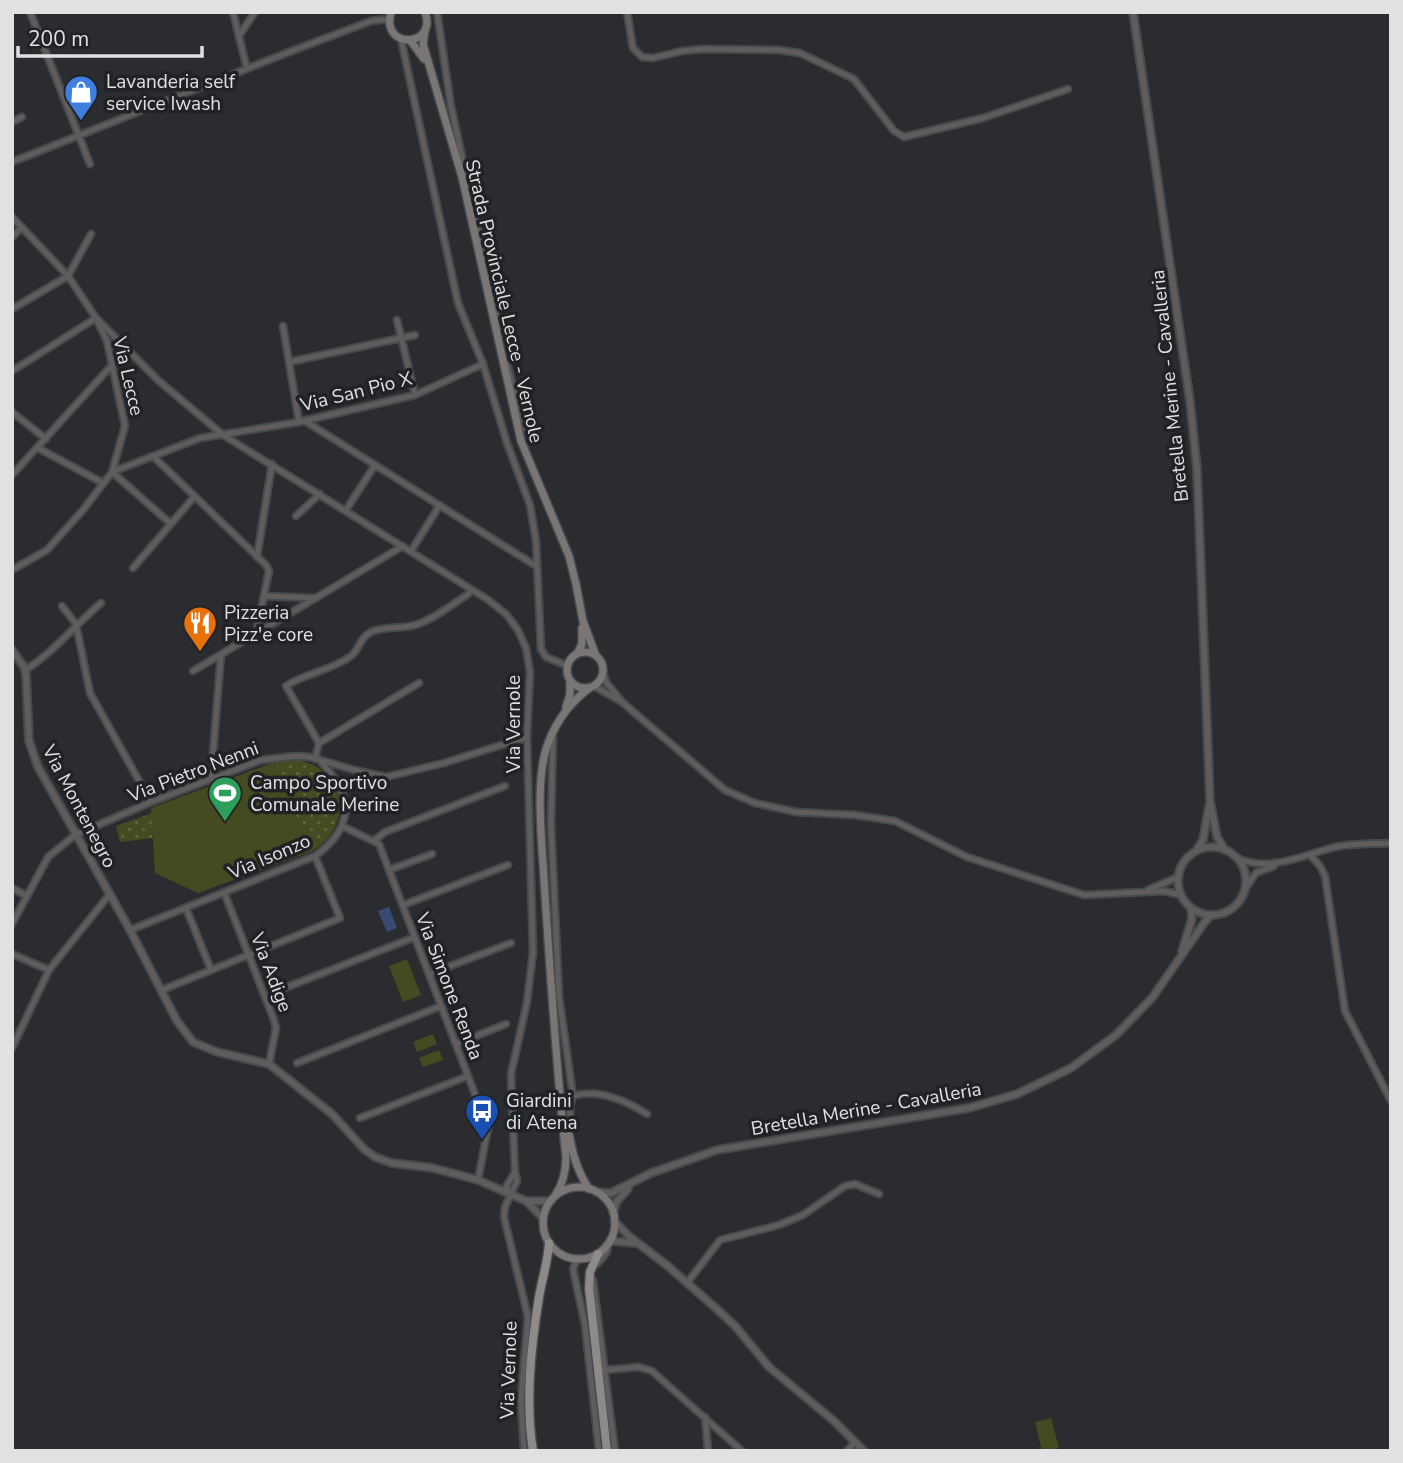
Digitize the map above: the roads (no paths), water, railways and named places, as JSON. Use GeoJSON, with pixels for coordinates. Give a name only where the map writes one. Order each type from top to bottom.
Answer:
{"type":"FeatureCollection","features":[{"type":"Feature","properties":{"kind":"main road","name":"Strada Provinciale Lecce - Vernole"},"geometry":{"type":"LineString","coordinates":[[425,12],[423,44],[462,177],[521,441],[569,556],[583,621],[603,671]]}},
{"type":"Feature","properties":{"kind":"main road"},"geometry":{"type":"LineString","coordinates":[[390,15],[390,28],[401,39],[410,40],[421,36],[426,29]]}},
{"type":"Feature","properties":{"kind":"main road","name":"Strada Provinciale Lecce - Vernole"},"geometry":{"type":"LineString","coordinates":[[410,40],[429,65]]}},
{"type":"Feature","properties":{"kind":"main road","name":"Strada Provinciale Lecce - Vernole"},"geometry":{"type":"LineString","coordinates":[[568,666],[582,644],[583,621]]}},
{"type":"Feature","properties":{"kind":"main road"},"geometry":{"type":"LineString","coordinates":[[577,654],[596,656]]}},
{"type":"Feature","properties":{"kind":"main road"},"geometry":{"type":"LineString","coordinates":[[565,712],[570,694],[568,666]]}},
{"type":"Feature","properties":{"kind":"main road"},"geometry":{"type":"LineString","coordinates":[[598,1254],[577,1259],[562,1255],[549,1243],[545,1235],[543,1218],[560,1188],[566,1169],[552,1005],[541,779],[548,742],[565,712],[579,695],[599,682],[603,671]]}},
{"type":"Feature","properties":{"kind":"main road"},"geometry":{"type":"LineString","coordinates":[[570,680],[579,687],[592,686]]}},
{"type":"Feature","properties":{"kind":"main road"},"geometry":{"type":"LineString","coordinates":[[560,1083],[576,1167],[593,1190],[604,1198],[614,1217],[609,1242],[598,1254],[590,1272],[589,1288],[607,1451]]}},
{"type":"Feature","properties":{"kind":"main road"},"geometry":{"type":"LineString","coordinates":[[553,1199],[575,1188],[593,1190]]}},
{"type":"Feature","properties":{"kind":"main road"},"geometry":{"type":"LineString","coordinates":[[533,1451],[529,1406],[532,1359],[535,1321],[548,1265],[549,1243]]}},
{"type":"Feature","properties":{"kind":"street"},"geometry":{"type":"LineString","coordinates":[[30,12],[90,164]]}},
{"type":"Feature","properties":{"kind":"street"},"geometry":{"type":"LineString","coordinates":[[233,12],[247,69]]}},
{"type":"Feature","properties":{"kind":"street"},"geometry":{"type":"LineString","coordinates":[[239,36],[255,12]]}},
{"type":"Feature","properties":{"kind":"street"},"geometry":{"type":"LineString","coordinates":[[438,12],[452,106],[503,349],[528,435]]}},
{"type":"Feature","properties":{"kind":"street"},"geometry":{"type":"LineString","coordinates":[[627,12],[633,48],[642,57],[653,58],[694,49],[779,50],[800,53],[850,76],[894,131],[904,137],[983,118],[1068,89]]}},
{"type":"Feature","properties":{"kind":"street","name":"Bretella Merine - Cavalleria"},"geometry":{"type":"LineString","coordinates":[[1133,12],[1192,414],[1197,469],[1210,801],[1217,837],[1225,850]]}},
{"type":"Feature","properties":{"kind":"street"},"geometry":{"type":"LineString","coordinates":[[12,162],[390,15]]}},
{"type":"Feature","properties":{"kind":"street"},"geometry":{"type":"LineString","coordinates":[[371,21],[390,28]]}},
{"type":"Feature","properties":{"kind":"street"},"geometry":{"type":"LineString","coordinates":[[426,29],[434,26],[441,30]]}},
{"type":"Feature","properties":{"kind":"street"},"geometry":{"type":"LineString","coordinates":[[401,39],[458,303],[483,364],[530,505],[536,541],[541,649],[546,657],[568,666]]}},
{"type":"Feature","properties":{"kind":"street"},"geometry":{"type":"LineString","coordinates":[[12,122],[22,117]]}},
{"type":"Feature","properties":{"kind":"street","name":"Via Lecce"},"geometry":{"type":"LineString","coordinates":[[12,217],[68,276],[96,317],[107,341],[125,426],[112,472],[83,510],[47,550],[12,570]]}},
{"type":"Feature","properties":{"kind":"street"},"geometry":{"type":"LineString","coordinates":[[12,237],[22,227]]}},
{"type":"Feature","properties":{"kind":"street"},"geometry":{"type":"LineString","coordinates":[[12,309],[68,276],[90,234]]}},
{"type":"Feature","properties":{"kind":"street"},"geometry":{"type":"LineString","coordinates":[[12,372],[96,317]]}},
{"type":"Feature","properties":{"kind":"street","name":"Via Vernole"},"geometry":{"type":"LineString","coordinates":[[96,317],[159,381],[221,433],[471,590],[506,614],[523,640],[530,672],[527,737],[533,952],[527,1003],[511,1074],[517,1185],[510,1194],[503,1217],[528,1317],[521,1400],[524,1451]]}},
{"type":"Feature","properties":{"kind":"street"},"geometry":{"type":"LineString","coordinates":[[397,320],[415,395]]}},
{"type":"Feature","properties":{"kind":"street"},"geometry":{"type":"LineString","coordinates":[[283,326],[302,421],[537,566]]}},
{"type":"Feature","properties":{"kind":"street"},"geometry":{"type":"LineString","coordinates":[[289,362],[415,335]]}},
{"type":"Feature","properties":{"kind":"street","name":"Via San Pio X"},"geometry":{"type":"LineString","coordinates":[[221,433],[302,421],[415,395],[483,364]]}},
{"type":"Feature","properties":{"kind":"street"},"geometry":{"type":"LineString","coordinates":[[12,475],[112,365]]}},
{"type":"Feature","properties":{"kind":"street"},"geometry":{"type":"LineString","coordinates":[[12,412],[46,439]]}},
{"type":"Feature","properties":{"kind":"street"},"geometry":{"type":"LineString","coordinates":[[171,524],[112,472],[200,438],[221,433]]}},
{"type":"Feature","properties":{"kind":"street"},"geometry":{"type":"LineString","coordinates":[[38,448],[103,483]]}},
{"type":"Feature","properties":{"kind":"street"},"geometry":{"type":"LineString","coordinates":[[154,457],[266,565],[269,571],[256,634]]}},
{"type":"Feature","properties":{"kind":"street"},"geometry":{"type":"LineString","coordinates":[[257,557],[272,464]]}},
{"type":"Feature","properties":{"kind":"street"},"geometry":{"type":"LineString","coordinates":[[346,510],[375,465]]}},
{"type":"Feature","properties":{"kind":"street"},"geometry":{"type":"LineString","coordinates":[[296,516],[320,494]]}},
{"type":"Feature","properties":{"kind":"street"},"geometry":{"type":"LineString","coordinates":[[133,568],[194,497]]}},
{"type":"Feature","properties":{"kind":"street"},"geometry":{"type":"LineString","coordinates":[[411,551],[440,505]]}},
{"type":"Feature","properties":{"kind":"street"},"geometry":{"type":"LineString","coordinates":[[192,671],[403,546]]}},
{"type":"Feature","properties":{"kind":"street"},"geometry":{"type":"LineString","coordinates":[[471,590],[425,621],[369,633],[360,641],[353,655],[296,679],[286,686],[319,743],[318,760],[337,780],[345,795],[342,826],[375,840],[385,832],[505,786]]}},
{"type":"Feature","properties":{"kind":"street"},"geometry":{"type":"LineString","coordinates":[[264,596],[316,598]]}},
{"type":"Feature","properties":{"kind":"street"},"geometry":{"type":"LineString","coordinates":[[25,670],[46,657],[76,624],[101,603]]}},
{"type":"Feature","properties":{"kind":"street"},"geometry":{"type":"LineString","coordinates":[[62,606],[76,624],[90,693],[151,802]]}},
{"type":"Feature","properties":{"kind":"street","name":"Via Montenegro"},"geometry":{"type":"LineString","coordinates":[[12,650],[25,670],[29,741],[33,755],[177,1021],[193,1042],[217,1052],[269,1064]]}},
{"type":"Feature","properties":{"kind":"street"},"geometry":{"type":"LineString","coordinates":[[211,779],[221,654]]}},
{"type":"Feature","properties":{"kind":"street"},"geometry":{"type":"LineString","coordinates":[[603,671],[606,682],[622,702],[725,790],[755,803],[796,812],[855,815],[895,821],[967,857],[1084,895],[1145,891],[1181,895]]}},
{"type":"Feature","properties":{"kind":"street"},"geometry":{"type":"LineString","coordinates":[[319,743],[419,683]]}},
{"type":"Feature","properties":{"kind":"street"},"geometry":{"type":"LineString","coordinates":[[592,686],[622,702]]}},
{"type":"Feature","properties":{"kind":"street"},"geometry":{"type":"LineString","coordinates":[[554,732],[551,824],[558,983],[573,1096],[570,1105],[570,1138]]}},
{"type":"Feature","properties":{"kind":"street","name":"Via Pietro Nenni"},"geometry":{"type":"LineString","coordinates":[[12,924],[48,857],[75,835],[151,802],[261,760],[296,756],[386,776],[444,763],[527,737]]}},
{"type":"Feature","properties":{"kind":"street","name":"Bretella Merine - Cavalleria"},"geometry":{"type":"LineString","coordinates":[[1196,851],[1203,841],[1210,801]]}},
{"type":"Feature","properties":{"kind":"street","name":"Via Isonzo"},"geometry":{"type":"LineString","coordinates":[[130,930],[315,856],[330,845],[342,826]]}},
{"type":"Feature","properties":{"kind":"street","name":"Via Simone Renda"},"geometry":{"type":"LineString","coordinates":[[375,840],[379,844],[488,1128],[478,1180]]}},
{"type":"Feature","properties":{"kind":"street"},"geometry":{"type":"LineString","coordinates":[[1280,863],[1248,863],[1225,850],[1211,847],[1196,851],[1184,862],[1178,877],[1181,895],[1191,908],[1211,915],[1226,912],[1238,903],[1256,873],[1280,863],[1334,848],[1391,843]]}},
{"type":"Feature","properties":{"kind":"street"},"geometry":{"type":"LineString","coordinates":[[389,870],[432,854]]}},
{"type":"Feature","properties":{"kind":"street"},"geometry":{"type":"LineString","coordinates":[[162,990],[340,918],[315,856]]}},
{"type":"Feature","properties":{"kind":"street"},"geometry":{"type":"LineString","coordinates":[[1311,856],[1325,876],[1345,1011],[1391,1101]]}},
{"type":"Feature","properties":{"kind":"street"},"geometry":{"type":"LineString","coordinates":[[1237,858],[1245,873],[1245,889]]}},
{"type":"Feature","properties":{"kind":"street"},"geometry":{"type":"LineString","coordinates":[[402,905],[508,864]]}},
{"type":"Feature","properties":{"kind":"street"},"geometry":{"type":"LineString","coordinates":[[1145,891],[1178,877]]}},
{"type":"Feature","properties":{"kind":"street"},"geometry":{"type":"LineString","coordinates":[[12,888],[27,896]]}},
{"type":"Feature","properties":{"kind":"street","name":"Via Adige"},"geometry":{"type":"LineString","coordinates":[[223,892],[274,1020],[276,1028],[269,1064]]}},
{"type":"Feature","properties":{"kind":"street"},"geometry":{"type":"LineString","coordinates":[[12,1048],[49,970],[109,895]]}},
{"type":"Feature","properties":{"kind":"street"},"geometry":{"type":"LineString","coordinates":[[186,908],[211,970]]}},
{"type":"Feature","properties":{"kind":"street","name":"Bretella Merine - Cavalleria"},"geometry":{"type":"LineString","coordinates":[[1181,956],[1192,919],[1191,908]]}},
{"type":"Feature","properties":{"kind":"street","name":"Bretella Merine - Cavalleria"},"geometry":{"type":"LineString","coordinates":[[614,1217],[623,1193],[635,1183],[651,1173],[717,1150],[970,1108],[1017,1094],[1071,1068],[1116,1035],[1152,998],[1211,915]]}},
{"type":"Feature","properties":{"kind":"street"},"geometry":{"type":"LineString","coordinates":[[282,989],[415,937]]}},
{"type":"Feature","properties":{"kind":"street"},"geometry":{"type":"LineString","coordinates":[[429,974],[511,943]]}},
{"type":"Feature","properties":{"kind":"street"},"geometry":{"type":"LineString","coordinates":[[12,954],[49,970]]}},
{"type":"Feature","properties":{"kind":"street"},"geometry":{"type":"LineString","coordinates":[[297,1063],[441,1006]]}},
{"type":"Feature","properties":{"kind":"street"},"geometry":{"type":"LineString","coordinates":[[456,1044],[506,1024]]}},
{"type":"Feature","properties":{"kind":"street"},"geometry":{"type":"LineString","coordinates":[[269,1064],[332,1114],[364,1149],[375,1157],[392,1164],[433,1168],[478,1180],[526,1201],[543,1218]]}},
{"type":"Feature","properties":{"kind":"street"},"geometry":{"type":"LineString","coordinates":[[360,1118],[468,1076]]}},
{"type":"Feature","properties":{"kind":"street"},"geometry":{"type":"LineString","coordinates":[[571,1080],[582,1093]]}},
{"type":"Feature","properties":{"kind":"street"},"geometry":{"type":"LineString","coordinates":[[573,1096],[582,1093],[623,1101],[647,1114]]}},
{"type":"Feature","properties":{"kind":"street"},"geometry":{"type":"LineString","coordinates":[[493,1186],[509,1181],[515,1172]]}},
{"type":"Feature","properties":{"kind":"street","name":"Via Vernole"},"geometry":{"type":"LineString","coordinates":[[509,1181],[506,1187],[510,1194]]}},
{"type":"Feature","properties":{"kind":"street","name":"Bretella Merine - Cavalleria"},"geometry":{"type":"LineString","coordinates":[[593,1190],[611,1193],[635,1183]]}},
{"type":"Feature","properties":{"kind":"street"},"geometry":{"type":"LineString","coordinates":[[687,1283],[720,1240],[779,1225],[803,1215],[845,1186],[855,1184],[879,1194]]}},
{"type":"Feature","properties":{"kind":"street"},"geometry":{"type":"LineString","coordinates":[[526,1201],[553,1199]]}},
{"type":"Feature","properties":{"kind":"street"},"geometry":{"type":"LineString","coordinates":[[614,1217],[640,1245],[736,1326],[769,1367],[811,1401],[864,1451]]}},
{"type":"Feature","properties":{"kind":"street"},"geometry":{"type":"LineString","coordinates":[[615,1451],[593,1285],[594,1270],[607,1252],[609,1242],[621,1240],[640,1245]]}},
{"type":"Feature","properties":{"kind":"street"},"geometry":{"type":"LineString","coordinates":[[577,1259],[573,1269],[584,1325],[599,1451]]}},
{"type":"Feature","properties":{"kind":"street"},"geometry":{"type":"LineString","coordinates":[[604,1370],[645,1367],[660,1377],[742,1451]]}},
{"type":"Feature","properties":{"kind":"street"},"geometry":{"type":"LineString","coordinates":[[705,1417],[708,1451]]}},
{"type":"Feature","properties":{"kind":"street"},"geometry":{"type":"LineString","coordinates":[[847,1451],[855,1442]]}},
{"type":"Feature","properties":{"kind":"water"},"geometry":{"type":"Polygon","coordinates":[[[389,907],[397,928],[387,932],[378,911],[389,907]]]}},
{"type":"Feature","properties":{"kind":"place","name":"Lavanderia self service Iwash"},"geometry":{"type":"Point","coordinates":[81,122]}},
{"type":"Feature","properties":{"kind":"place","name":"Pizzeria Pizz'e core"},"geometry":{"type":"Point","coordinates":[200,653]}},
{"type":"Feature","properties":{"kind":"place","name":"Campo Sportivo Comunale Merine"},"geometry":{"type":"Point","coordinates":[225,823]}},
{"type":"Feature","properties":{"kind":"place","name":"Giardini di Atena"},"geometry":{"type":"Point","coordinates":[482,1141]}}]}
